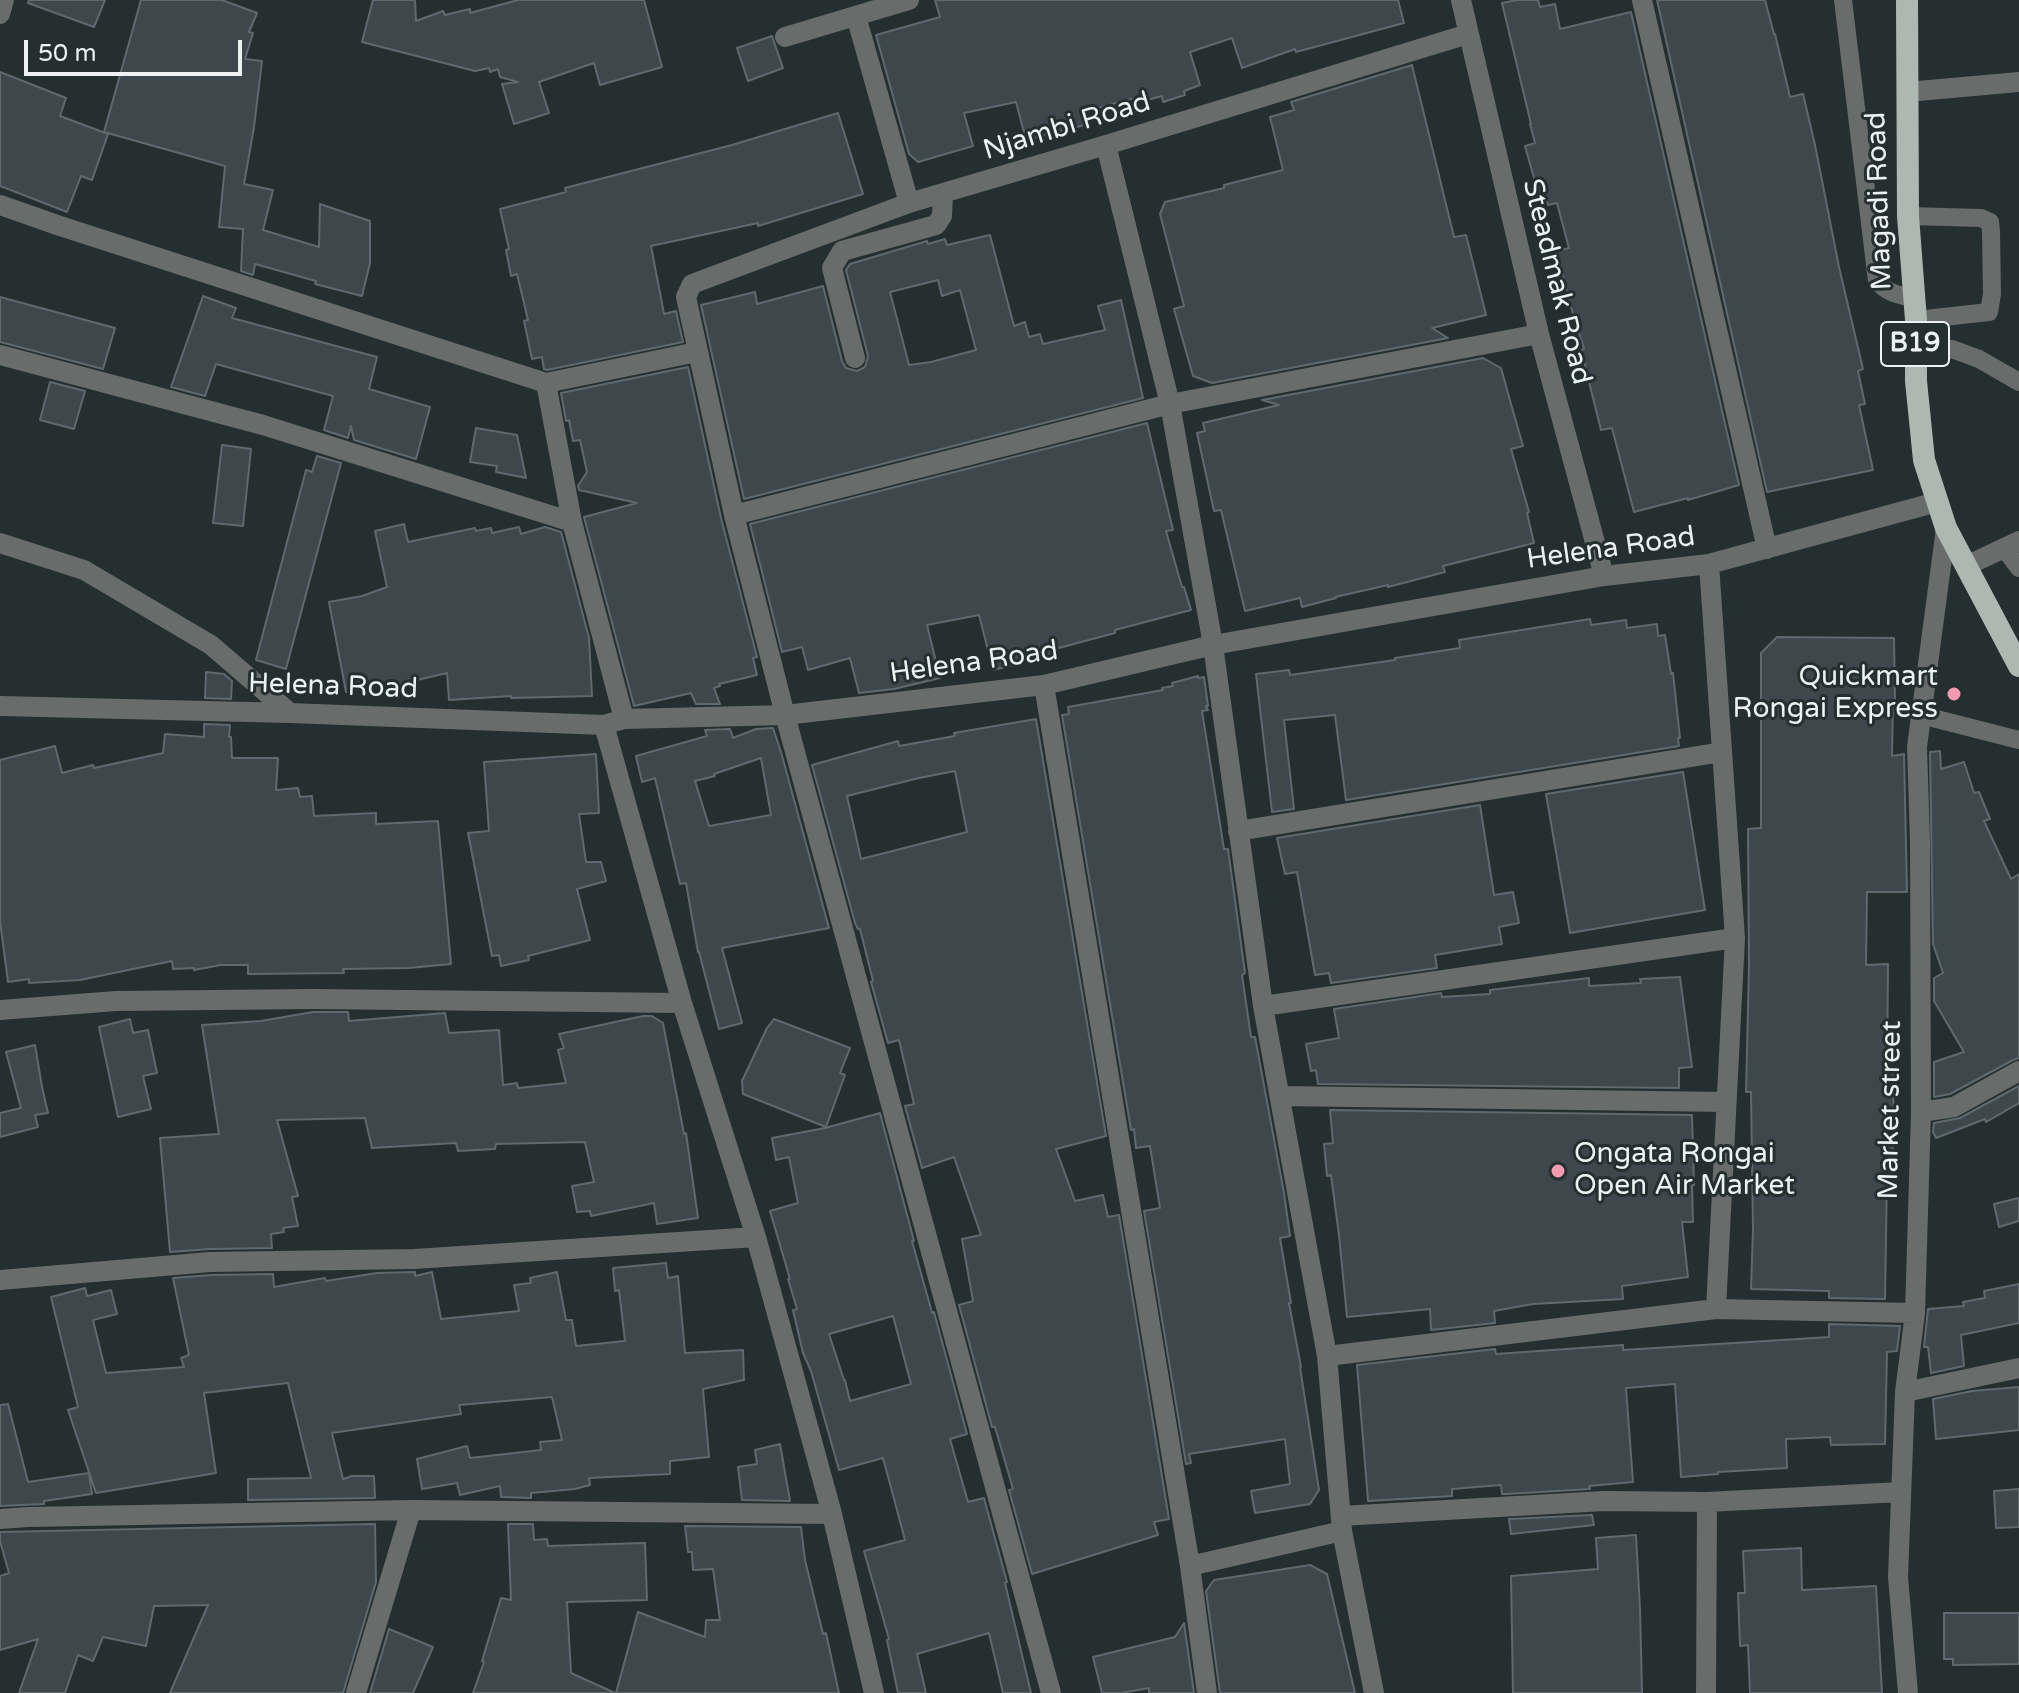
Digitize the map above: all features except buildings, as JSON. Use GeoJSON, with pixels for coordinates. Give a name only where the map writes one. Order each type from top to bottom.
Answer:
{"type":"FeatureCollection","features":[{"type":"Feature","properties":{"kind":"highway","name":"Magadi Road"},"geometry":{"type":"LineString","coordinates":[[1907,0],[1908,216],[1916,381],[1924,460],[1946,528],[2019,666]]}},
{"type":"Feature","properties":{"kind":"street"},"geometry":{"type":"LineString","coordinates":[[0,14],[4,0]]}},
{"type":"Feature","properties":{"kind":"street"},"geometry":{"type":"LineString","coordinates":[[785,37],[909,0]]}},
{"type":"Feature","properties":{"kind":"street","name":"Steadmak Road"},"geometry":{"type":"LineString","coordinates":[[1461,0],[1539,334],[1604,576]]}},
{"type":"Feature","properties":{"kind":"street"},"geometry":{"type":"LineString","coordinates":[[1642,0],[1767,549]]}},
{"type":"Feature","properties":{"kind":"street"},"geometry":{"type":"LineString","coordinates":[[856,16],[909,203]]}},
{"type":"Feature","properties":{"kind":"street","name":"Njambi Road"},"geometry":{"type":"LineString","coordinates":[[697,352],[686,297],[692,284],[909,203],[1468,34]]}},
{"type":"Feature","properties":{"kind":"street"},"geometry":{"type":"LineString","coordinates":[[1907,92],[2019,82]]}},
{"type":"Feature","properties":{"kind":"street"},"geometry":{"type":"LineString","coordinates":[[1106,145],[1170,404],[1213,645],[1263,1006],[1327,1356],[1342,1524],[1374,1693]]}},
{"type":"Feature","properties":{"kind":"street"},"geometry":{"type":"LineString","coordinates":[[855,358],[832,268],[842,251],[936,225],[942,216],[943,194]]}},
{"type":"Feature","properties":{"kind":"street"},"geometry":{"type":"LineString","coordinates":[[0,205],[546,383],[697,352],[734,515],[785,715],[1051,1693]]}},
{"type":"Feature","properties":{"kind":"street"},"geometry":{"type":"LineString","coordinates":[[734,515],[1170,404],[1539,334]]}},
{"type":"Feature","properties":{"kind":"street"},"geometry":{"type":"LineString","coordinates":[[0,355],[263,425],[572,522]]}},
{"type":"Feature","properties":{"kind":"street"},"geometry":{"type":"LineString","coordinates":[[546,383],[614,722],[682,1003],[756,1237],[832,1514],[874,1693]]}},
{"type":"Feature","properties":{"kind":"street","name":"Helena Road"},"geometry":{"type":"LineString","coordinates":[[0,706],[614,722],[785,715],[1044,685],[1213,645],[1604,576],[1709,564],[1937,502]]}},
{"type":"Feature","properties":{"kind":"street","name":"Market street"},"geometry":{"type":"LineString","coordinates":[[1908,1693],[1898,1577],[1905,1392],[1915,1313],[1921,1112],[1917,747],[1946,528]]}},
{"type":"Feature","properties":{"kind":"street"},"geometry":{"type":"LineString","coordinates":[[0,543],[97,577],[211,645],[290,713]]}},
{"type":"Feature","properties":{"kind":"street"},"geometry":{"type":"LineString","coordinates":[[1966,566],[2012,545]]}},
{"type":"Feature","properties":{"kind":"street"},"geometry":{"type":"LineString","coordinates":[[1709,564],[1735,938],[1716,1309]]}},
{"type":"Feature","properties":{"kind":"street"},"geometry":{"type":"LineString","coordinates":[[1044,685],[1190,1566],[1207,1693]]}},
{"type":"Feature","properties":{"kind":"street"},"geometry":{"type":"LineString","coordinates":[[1238,831],[1722,752]]}},
{"type":"Feature","properties":{"kind":"street"},"geometry":{"type":"LineString","coordinates":[[1263,1006],[1735,938]]}},
{"type":"Feature","properties":{"kind":"street"},"geometry":{"type":"LineString","coordinates":[[0,1010],[116,1001],[268,999],[682,1003]]}},
{"type":"Feature","properties":{"kind":"street"},"geometry":{"type":"LineString","coordinates":[[1921,1112],[1954,1107],[2019,1071]]}},
{"type":"Feature","properties":{"kind":"street"},"geometry":{"type":"LineString","coordinates":[[1280,1096],[1726,1102]]}},
{"type":"Feature","properties":{"kind":"street"},"geometry":{"type":"LineString","coordinates":[[0,1280],[210,1262],[414,1259],[756,1237]]}},
{"type":"Feature","properties":{"kind":"street"},"geometry":{"type":"LineString","coordinates":[[1327,1356],[1716,1309],[1915,1313]]}},
{"type":"Feature","properties":{"kind":"street"},"geometry":{"type":"LineString","coordinates":[[1905,1392],[2019,1368]]}},
{"type":"Feature","properties":{"kind":"street"},"geometry":{"type":"LineString","coordinates":[[1190,1566],[1342,1524],[1604,1501],[1707,1502],[1901,1492]]}},
{"type":"Feature","properties":{"kind":"street"},"geometry":{"type":"LineString","coordinates":[[1706,1693],[1707,1502]]}},
{"type":"Feature","properties":{"kind":"street"},"geometry":{"type":"LineString","coordinates":[[0,1519],[411,1510],[832,1514]]}},
{"type":"Feature","properties":{"kind":"street"},"geometry":{"type":"LineString","coordinates":[[356,1693],[411,1510]]}},
{"type":"Feature","properties":{"kind":"lane"},"geometry":{"type":"LineString","coordinates":[[1843,0],[1877,281],[1914,309],[1989,312],[1992,294],[1990,222],[1981,218],[1908,216]]}},
{"type":"Feature","properties":{"kind":"lane"},"geometry":{"type":"LineString","coordinates":[[1915,354],[1952,349],[1979,359],[2019,382]]}},
{"type":"Feature","properties":{"kind":"lane"},"geometry":{"type":"LineString","coordinates":[[2012,545],[2019,568]]}},
{"type":"Feature","properties":{"kind":"lane"},"geometry":{"type":"LineString","coordinates":[[1921,715],[2019,740]]}},
{"type":"Feature","properties":{"kind":"place","name":"Quickmart Rongai Express"},"geometry":{"type":"Point","coordinates":[1954,694]}},
{"type":"Feature","properties":{"kind":"place","name":"Ongata Rongai Open Air Market"},"geometry":{"type":"Point","coordinates":[1558,1171]}}]}
